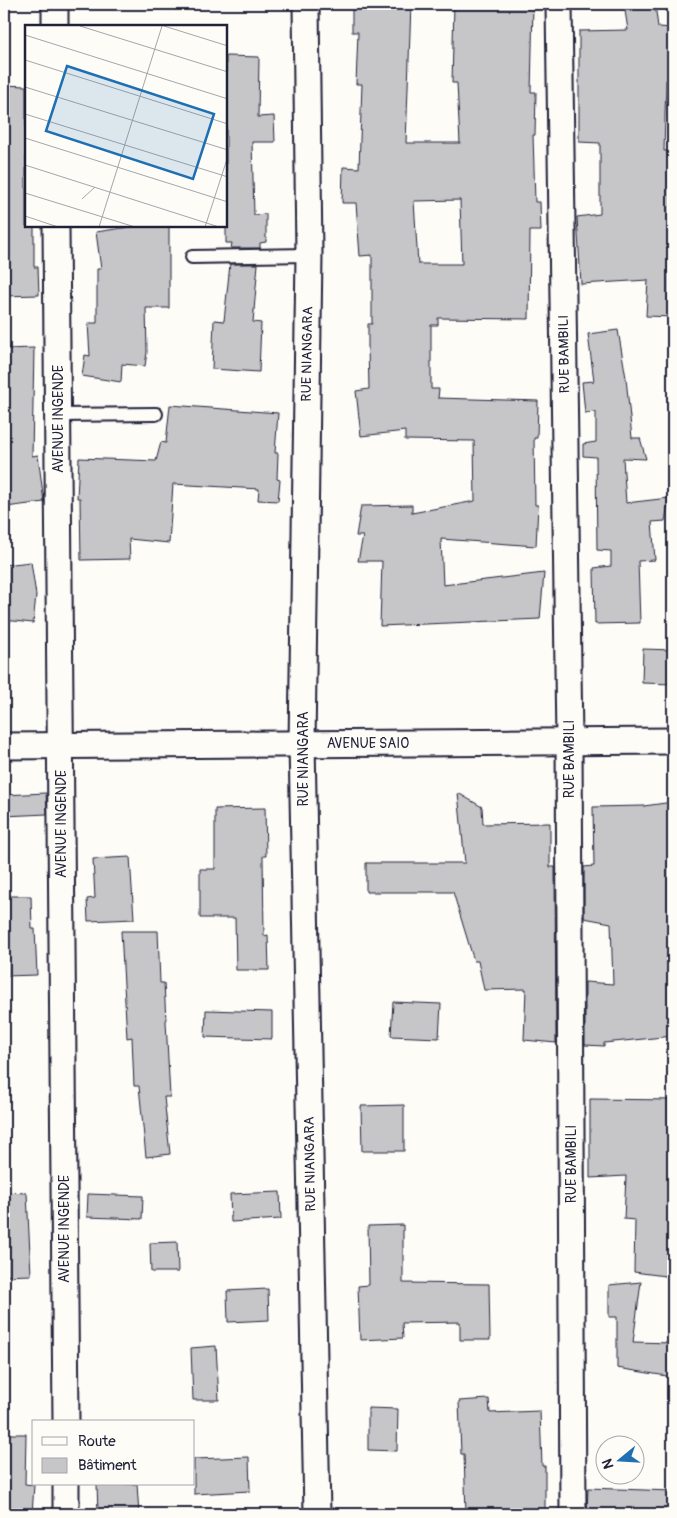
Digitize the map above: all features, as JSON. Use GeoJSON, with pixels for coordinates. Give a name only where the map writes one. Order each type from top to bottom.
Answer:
{"type":"FeatureCollection","features":[{"type":"Feature","properties":{"kind":"street"},"geometry":{"type":"LineString","coordinates":[[54,4],[55,25]]}},
{"type":"Feature","properties":{"kind":"street","name":"RUE NIANGARA"},"geometry":{"type":"LineString","coordinates":[[306,4],[309,255],[302,744],[317,1514]]}},
{"type":"Feature","properties":{"kind":"street","name":"RUE BAMBILI"},"geometry":{"type":"LineString","coordinates":[[559,4],[569,742],[573,1514]]}},
{"type":"Feature","properties":{"kind":"street","name":"AVENUE INGENDE"},"geometry":{"type":"LineString","coordinates":[[56,228],[66,1420]]}},
{"type":"Feature","properties":{"kind":"street","name":"AVENUE SAIO"},"geometry":{"type":"LineString","coordinates":[[4,746],[673,741]]}},
{"type":"Feature","properties":{"kind":"street"},"geometry":{"type":"LineString","coordinates":[[66,1486],[66,1514]]}},
{"type":"Feature","properties":{"kind":"lane"},"geometry":{"type":"LineString","coordinates":[[192,257],[309,255]]}},
{"type":"Feature","properties":{"kind":"lane"},"geometry":{"type":"LineString","coordinates":[[58,416],[156,414]]}},
{"type":"Feature","properties":{"kind":"building"},"geometry":{"type":"Polygon","coordinates":[[[352,4],[411,4],[406,143],[460,143],[457,83],[452,83],[454,4],[533,4],[531,92],[536,92],[535,135],[533,135],[535,202],[540,202],[541,231],[530,231],[529,319],[438,318],[438,325],[431,325],[431,389],[439,389],[438,398],[538,401],[537,438],[534,438],[535,505],[538,505],[536,546],[441,539],[443,585],[544,573],[540,619],[380,626],[382,561],[358,561],[363,536],[356,536],[361,506],[412,505],[412,513],[475,501],[474,441],[405,440],[405,431],[361,436],[356,391],[369,389],[368,324],[372,324],[372,255],[360,256],[356,203],[342,203],[343,167],[359,168],[362,84],[356,84],[358,32],[352,32],[352,4]],[[460,200],[414,201],[418,264],[462,264],[460,200]]]}},
{"type":"Feature","properties":{"kind":"building"},"geometry":{"type":"Polygon","coordinates":[[[624,4],[655,4],[658,27],[673,28],[671,80],[666,80],[664,151],[673,150],[673,317],[646,316],[648,280],[581,284],[577,217],[600,214],[600,143],[579,142],[579,31],[628,30],[624,4]]]}},
{"type":"Feature","properties":{"kind":"building"},"geometry":{"type":"Polygon","coordinates":[[[228,56],[259,57],[258,117],[274,116],[275,142],[252,142],[254,215],[266,214],[266,242],[260,243],[260,248],[231,248],[232,243],[226,243],[226,228],[228,228],[228,56]]]}},
{"type":"Feature","properties":{"kind":"building"},"geometry":{"type":"Polygon","coordinates":[[[4,85],[25,86],[25,228],[34,228],[34,267],[38,267],[39,295],[4,296],[4,85]]]}},
{"type":"Feature","properties":{"kind":"building"},"geometry":{"type":"Polygon","coordinates":[[[123,228],[169,228],[169,308],[146,308],[147,352],[145,366],[122,364],[121,382],[82,376],[85,355],[90,356],[88,323],[97,323],[97,269],[101,269],[96,232],[123,228]]]}},
{"type":"Feature","properties":{"kind":"building"},"geometry":{"type":"Polygon","coordinates":[[[230,264],[258,264],[253,322],[261,323],[259,372],[212,369],[214,320],[224,321],[230,264]]]}},
{"type":"Feature","properties":{"kind":"building"},"geometry":{"type":"Polygon","coordinates":[[[618,330],[626,378],[632,438],[640,438],[646,459],[623,458],[626,503],[669,498],[665,521],[652,522],[655,560],[638,561],[640,623],[595,624],[594,568],[611,566],[611,551],[597,550],[596,457],[583,456],[583,444],[596,442],[596,412],[585,413],[582,382],[594,381],[588,334],[618,330]]]}},
{"type":"Feature","properties":{"kind":"building"},"geometry":{"type":"Polygon","coordinates":[[[34,348],[32,456],[38,455],[44,502],[6,507],[4,489],[4,349],[34,348]]]}},
{"type":"Feature","properties":{"kind":"building"},"geometry":{"type":"Polygon","coordinates":[[[170,405],[278,413],[275,453],[278,453],[277,479],[280,480],[278,501],[258,500],[259,489],[173,484],[169,543],[129,539],[130,559],[81,560],[80,498],[77,498],[79,458],[156,461],[161,442],[166,443],[170,405]]]}},
{"type":"Feature","properties":{"kind":"building"},"geometry":{"type":"Polygon","coordinates":[[[31,562],[36,595],[33,623],[4,620],[4,565],[31,562]]]}},
{"type":"Feature","properties":{"kind":"building"},"geometry":{"type":"Polygon","coordinates":[[[643,649],[673,650],[673,684],[642,683],[643,649]]]}},
{"type":"Feature","properties":{"kind":"building"},"geometry":{"type":"Polygon","coordinates":[[[46,793],[47,814],[4,816],[4,795],[46,793]]]}},
{"type":"Feature","properties":{"kind":"building"},"geometry":{"type":"Polygon","coordinates":[[[458,793],[482,807],[483,824],[550,823],[550,867],[555,867],[556,1043],[524,1040],[526,989],[484,990],[478,961],[474,961],[453,892],[366,892],[366,863],[465,863],[458,793]]]}},
{"type":"Feature","properties":{"kind":"building"},"geometry":{"type":"Polygon","coordinates":[[[673,802],[673,1036],[604,1043],[604,1046],[585,1045],[585,982],[613,984],[611,923],[584,918],[584,867],[594,866],[593,807],[644,806],[673,802]]]}},
{"type":"Feature","properties":{"kind":"building"},"geometry":{"type":"Polygon","coordinates":[[[265,808],[266,856],[263,856],[264,936],[268,935],[269,970],[236,970],[235,918],[200,918],[200,869],[215,869],[215,809],[265,808]]]}},
{"type":"Feature","properties":{"kind":"building"},"geometry":{"type":"Polygon","coordinates":[[[130,857],[134,919],[88,921],[87,899],[95,898],[93,859],[130,857]]]}},
{"type":"Feature","properties":{"kind":"building"},"geometry":{"type":"Polygon","coordinates":[[[5,896],[31,896],[32,929],[35,929],[37,975],[4,976],[5,896]]]}},
{"type":"Feature","properties":{"kind":"building"},"geometry":{"type":"Polygon","coordinates":[[[121,931],[158,931],[160,983],[164,983],[170,1097],[164,1097],[170,1154],[146,1157],[139,1086],[134,1086],[132,1037],[127,1038],[121,931]]]}},
{"type":"Feature","properties":{"kind":"building"},"geometry":{"type":"Polygon","coordinates":[[[393,1002],[441,1004],[439,1038],[391,1036],[393,1002]]]}},
{"type":"Feature","properties":{"kind":"building"},"geometry":{"type":"Polygon","coordinates":[[[206,1010],[272,1012],[272,1039],[205,1037],[206,1010]]]}},
{"type":"Feature","properties":{"kind":"building"},"geometry":{"type":"Polygon","coordinates":[[[590,1099],[673,1100],[673,1277],[634,1272],[635,1220],[624,1219],[626,1176],[590,1178],[590,1099]]]}},
{"type":"Feature","properties":{"kind":"building"},"geometry":{"type":"Polygon","coordinates":[[[404,1105],[404,1151],[362,1151],[361,1106],[404,1105]]]}},
{"type":"Feature","properties":{"kind":"building"},"geometry":{"type":"Polygon","coordinates":[[[4,1192],[27,1193],[31,1275],[4,1276],[4,1192]]]}},
{"type":"Feature","properties":{"kind":"building"},"geometry":{"type":"Polygon","coordinates":[[[280,1192],[281,1219],[231,1222],[230,1194],[280,1192]]]}},
{"type":"Feature","properties":{"kind":"building"},"geometry":{"type":"Polygon","coordinates":[[[88,1194],[143,1196],[142,1219],[87,1217],[88,1194]]]}},
{"type":"Feature","properties":{"kind":"building"},"geometry":{"type":"Polygon","coordinates":[[[403,1225],[403,1283],[489,1284],[490,1340],[460,1340],[460,1322],[402,1323],[403,1338],[360,1340],[358,1286],[369,1285],[368,1226],[403,1225]]]}},
{"type":"Feature","properties":{"kind":"building"},"geometry":{"type":"Polygon","coordinates":[[[177,1242],[178,1272],[151,1272],[150,1243],[177,1242]]]}},
{"type":"Feature","properties":{"kind":"building"},"geometry":{"type":"Polygon","coordinates":[[[641,1282],[633,1342],[673,1343],[673,1377],[617,1368],[617,1317],[609,1317],[609,1285],[641,1282]]]}},
{"type":"Feature","properties":{"kind":"building"},"geometry":{"type":"Polygon","coordinates":[[[268,1289],[269,1320],[228,1322],[227,1291],[268,1289]]]}},
{"type":"Feature","properties":{"kind":"building"},"geometry":{"type":"Polygon","coordinates":[[[216,1346],[219,1400],[193,1400],[191,1348],[216,1346]]]}},
{"type":"Feature","properties":{"kind":"building"},"geometry":{"type":"Polygon","coordinates":[[[489,1399],[490,1413],[540,1411],[542,1466],[545,1466],[545,1514],[466,1513],[464,1454],[461,1454],[459,1401],[489,1399]]]}},
{"type":"Feature","properties":{"kind":"building"},"geometry":{"type":"Polygon","coordinates":[[[368,1408],[398,1409],[397,1451],[368,1450],[368,1408]]]}},
{"type":"Feature","properties":{"kind":"building"},"geometry":{"type":"Polygon","coordinates":[[[4,1434],[26,1434],[25,1484],[34,1486],[32,1514],[4,1514],[4,1434]]]}},
{"type":"Feature","properties":{"kind":"building"},"geometry":{"type":"Polygon","coordinates":[[[249,1457],[250,1491],[194,1494],[195,1459],[249,1457]]]}},
{"type":"Feature","properties":{"kind":"building"},"geometry":{"type":"Polygon","coordinates":[[[97,1486],[137,1486],[139,1514],[98,1514],[97,1486]]]}},
{"type":"Feature","properties":{"kind":"building"},"geometry":{"type":"Polygon","coordinates":[[[588,1488],[673,1491],[673,1514],[587,1514],[588,1488]]]}}]}
